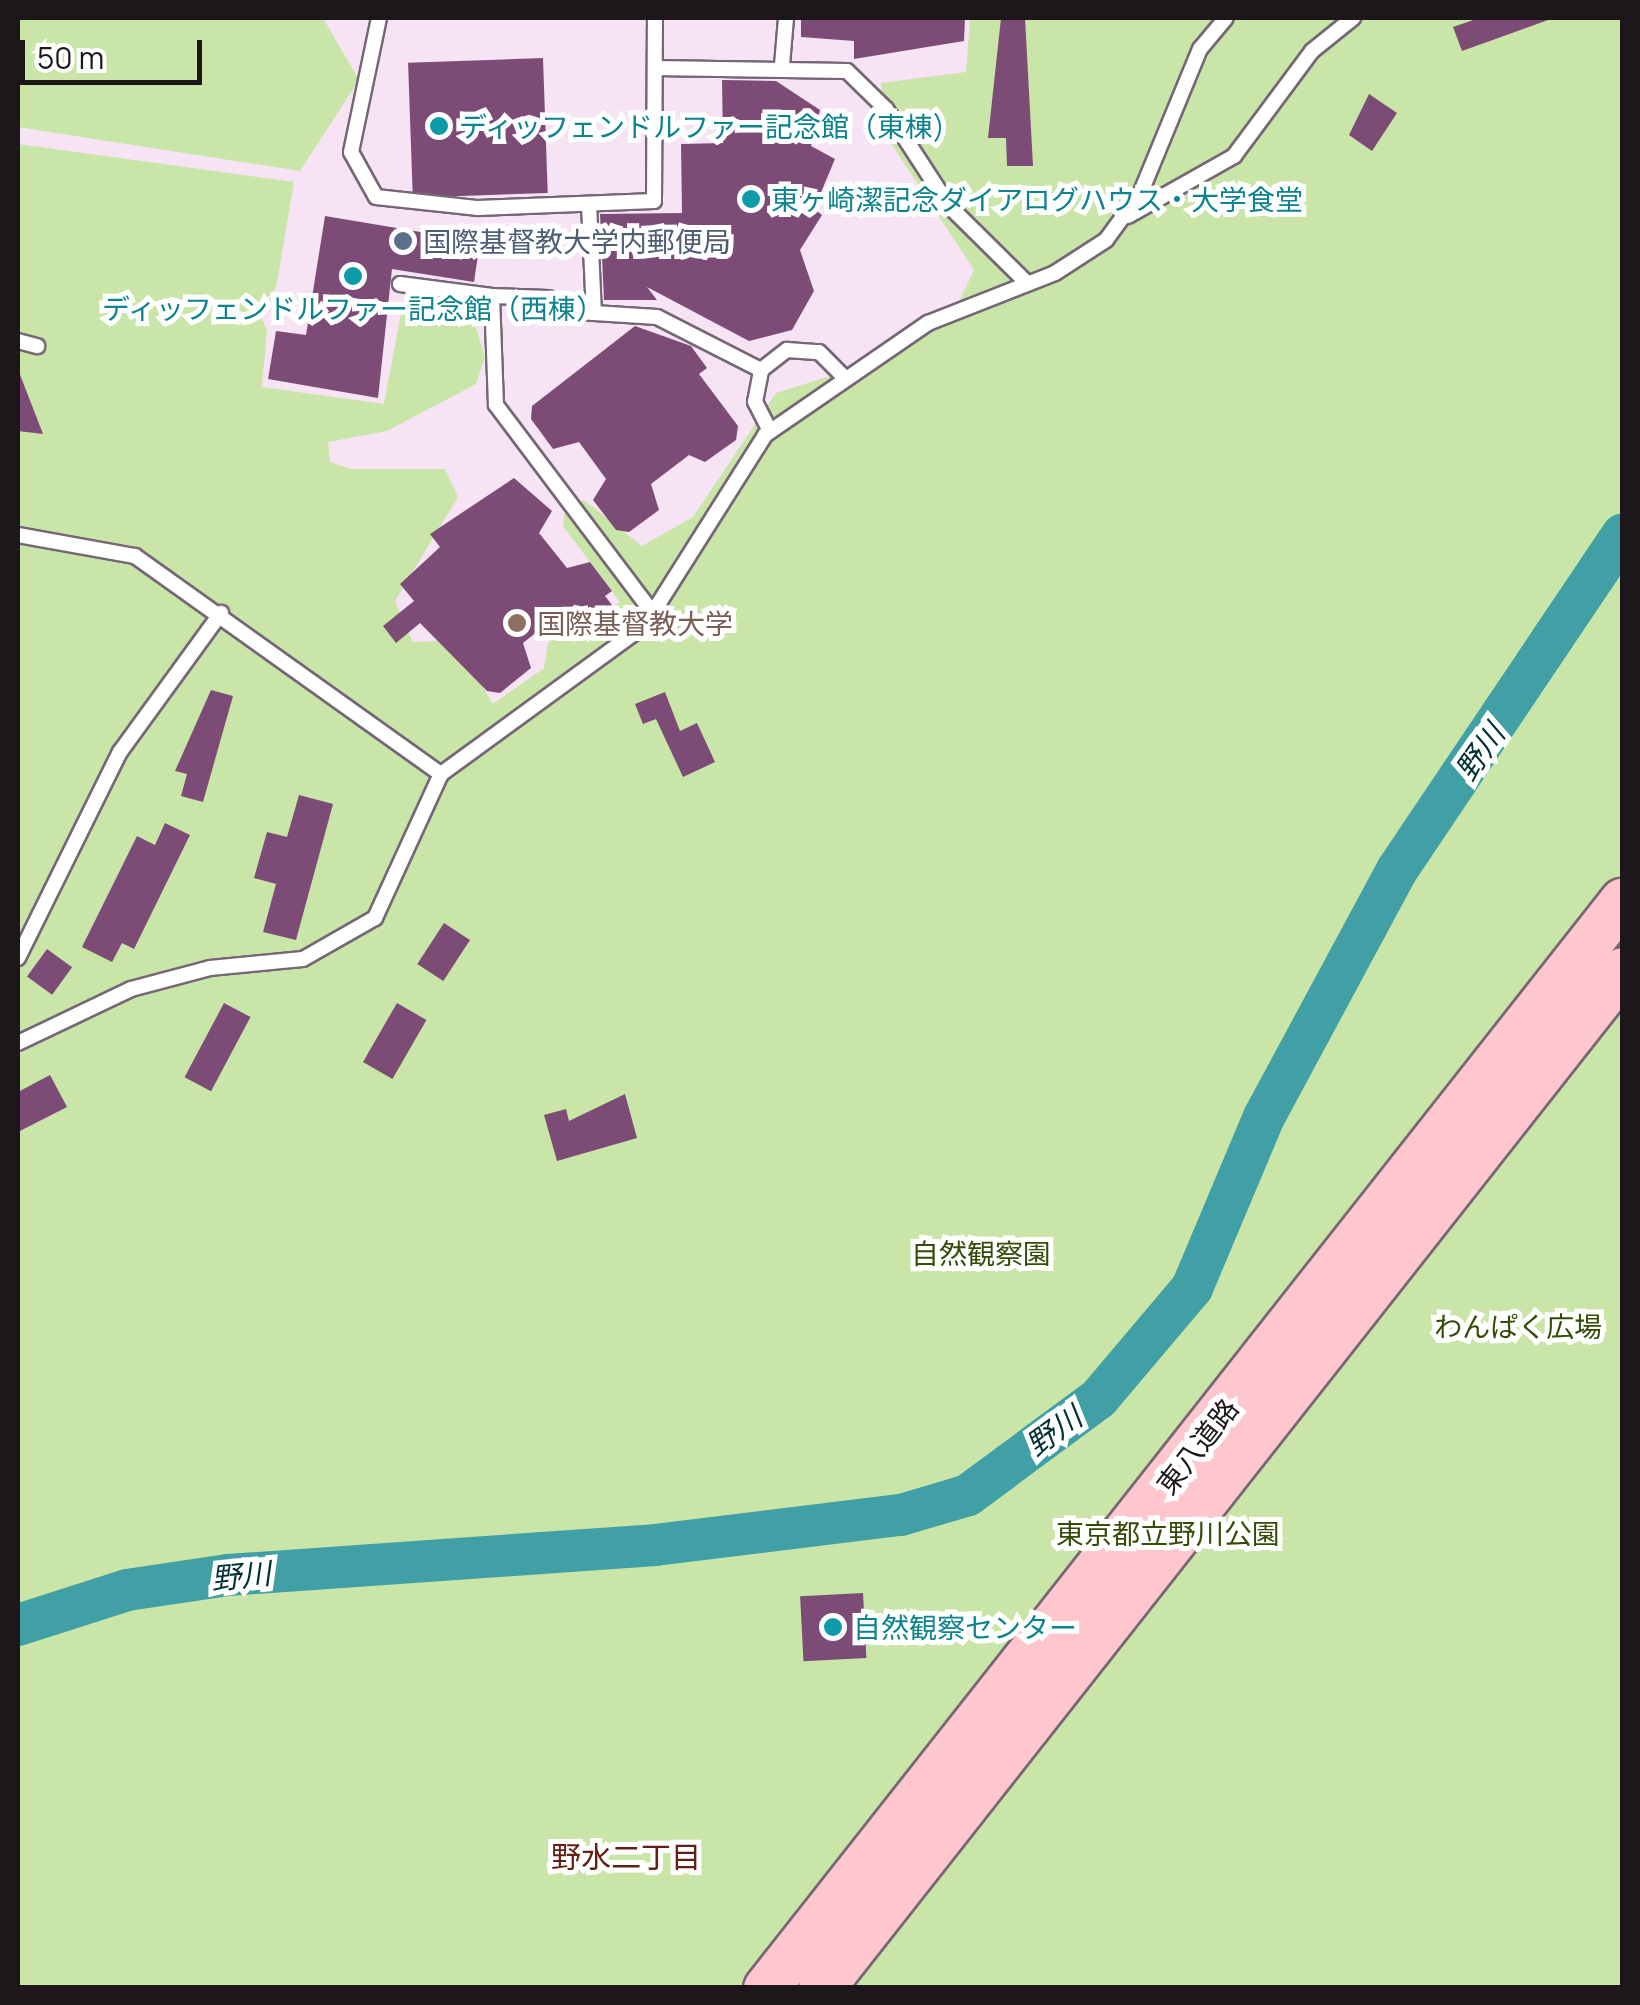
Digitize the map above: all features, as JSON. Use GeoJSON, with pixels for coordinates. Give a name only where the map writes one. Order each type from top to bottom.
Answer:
{"type":"FeatureCollection","features":[{"type":"Feature","properties":{"kind":"main road","name":"東八道路"},"geometry":{"type":"LineString","coordinates":[[766,1988],[1622,901]]}},
{"type":"Feature","properties":{"kind":"main road","name":"東八道路"},"geometry":{"type":"LineString","coordinates":[[822,1988],[1622,970]]}},
{"type":"Feature","properties":{"kind":"lane"},"geometry":{"type":"LineString","coordinates":[[379,18],[351,152],[376,198],[478,208],[654,201],[654,18]]}},
{"type":"Feature","properties":{"kind":"lane"},"geometry":{"type":"LineString","coordinates":[[782,65],[786,18]]}},
{"type":"Feature","properties":{"kind":"lane"},"geometry":{"type":"LineString","coordinates":[[1128,216],[1200,49],[1226,18]]}},
{"type":"Feature","properties":{"kind":"lane"},"geometry":{"type":"LineString","coordinates":[[18,1043],[130,989],[210,968],[302,959],[354,933],[389,899],[441,774],[625,645],[654,612],[770,430],[842,375],[928,323],[1028,283],[1106,240],[1128,216],[1234,156],[1312,50],[1354,18]]}},
{"type":"Feature","properties":{"kind":"lane"},"geometry":{"type":"LineString","coordinates":[[654,68],[830,65],[869,86],[949,206],[1028,283]]}},
{"type":"Feature","properties":{"kind":"lane"},"geometry":{"type":"LineString","coordinates":[[589,204],[594,313]]}},
{"type":"Feature","properties":{"kind":"lane"},"geometry":{"type":"LineString","coordinates":[[400,284],[492,296],[548,298],[548,310],[657,317],[761,370]]}},
{"type":"Feature","properties":{"kind":"lane"},"geometry":{"type":"LineString","coordinates":[[492,296],[496,405],[654,612]]}},
{"type":"Feature","properties":{"kind":"lane"},"geometry":{"type":"LineString","coordinates":[[18,342],[36,346]]}},
{"type":"Feature","properties":{"kind":"lane"},"geometry":{"type":"LineString","coordinates":[[770,430],[755,402],[761,370],[787,350],[819,352],[842,375]]}},
{"type":"Feature","properties":{"kind":"lane"},"geometry":{"type":"LineString","coordinates":[[18,536],[134,556],[220,613],[441,774]]}},
{"type":"Feature","properties":{"kind":"lane"},"geometry":{"type":"LineString","coordinates":[[18,958],[120,752],[220,613]]}},
{"type":"Feature","properties":{"kind":"green space"},"geometry":{"type":"Polygon","coordinates":[[[18,18],[323,18],[359,80],[300,171],[18,127],[18,18]]]}},
{"type":"Feature","properties":{"kind":"green space"},"geometry":{"type":"Polygon","coordinates":[[[970,18],[1622,18],[1622,1987],[18,1988],[18,144],[294,182],[276,288],[257,309],[267,330],[262,387],[384,404],[405,292],[469,306],[485,357],[476,384],[387,431],[328,442],[330,462],[351,469],[445,469],[458,497],[395,601],[413,642],[455,640],[493,704],[544,668],[548,643],[620,602],[563,526],[565,509],[584,500],[642,546],[693,517],[776,393],[856,368],[959,302],[974,270],[885,134],[881,83],[966,72],[970,18]]]}},
{"type":"Feature","properties":{"kind":"building"},"geometry":{"type":"Polygon","coordinates":[[[801,18],[965,18],[964,41],[854,59],[854,41],[801,37],[801,18]]]}},
{"type":"Feature","properties":{"kind":"building"},"geometry":{"type":"Polygon","coordinates":[[[1001,18],[1025,18],[1033,166],[1007,166],[1006,138],[988,138],[1001,18]]]}},
{"type":"Feature","properties":{"kind":"building"},"geometry":{"type":"Polygon","coordinates":[[[1479,18],[1548,20],[1462,51],[1453,27],[1479,18]]]}},
{"type":"Feature","properties":{"kind":"building","name":"ディッフェンドルファー記念館（東棟)"},"geometry":{"type":"Polygon","coordinates":[[[543,58],[548,193],[413,198],[408,63],[543,58]]]}},
{"type":"Feature","properties":{"kind":"building","name":"東ヶ崎潔記念ダイアログハウス・大学食堂"},"geometry":{"type":"Polygon","coordinates":[[[722,80],[776,81],[820,110],[811,146],[835,159],[814,209],[822,215],[800,250],[814,291],[792,330],[749,341],[647,287],[657,300],[604,300],[600,214],[682,213],[681,144],[723,143],[722,80]]]}},
{"type":"Feature","properties":{"kind":"building"},"geometry":{"type":"Polygon","coordinates":[[[1369,94],[1397,113],[1372,151],[1349,135],[1369,94]]]}},
{"type":"Feature","properties":{"kind":"building","name":"ディッフェンドルファー記念館（西棟）"},"geometry":{"type":"Polygon","coordinates":[[[325,216],[480,242],[474,282],[392,269],[378,398],[268,379],[276,331],[306,335],[325,216]]]}},
{"type":"Feature","properties":{"kind":"building"},"geometry":{"type":"Polygon","coordinates":[[[635,326],[691,346],[707,368],[699,374],[738,426],[736,440],[705,462],[689,455],[651,484],[659,510],[629,532],[616,530],[593,500],[606,479],[579,442],[553,449],[531,419],[532,406],[635,326]]]}},
{"type":"Feature","properties":{"kind":"building"},"geometry":{"type":"Polygon","coordinates":[[[19,372],[43,434],[18,431],[19,372]]]}},
{"type":"Feature","properties":{"kind":"building"},"geometry":{"type":"Polygon","coordinates":[[[514,478],[552,511],[539,533],[567,568],[590,562],[612,591],[605,596],[612,605],[581,630],[558,615],[523,643],[531,668],[500,693],[487,691],[420,623],[396,643],[383,626],[414,601],[400,584],[440,547],[430,534],[514,478]]]}},
{"type":"Feature","properties":{"kind":"building"},"geometry":{"type":"Polygon","coordinates":[[[211,690],[233,696],[203,802],[181,796],[187,774],[175,771],[211,690]]]}},
{"type":"Feature","properties":{"kind":"building"},"geometry":{"type":"Polygon","coordinates":[[[665,692],[680,731],[697,723],[715,762],[683,777],[656,719],[643,724],[635,704],[665,692]]]}},
{"type":"Feature","properties":{"kind":"building"},"geometry":{"type":"Polygon","coordinates":[[[299,795],[333,804],[296,940],[263,932],[276,884],[254,878],[267,832],[287,837],[299,795]]]}},
{"type":"Feature","properties":{"kind":"building"},"geometry":{"type":"Polygon","coordinates":[[[165,823],[190,835],[134,949],[122,943],[112,962],[82,947],[137,836],[155,845],[165,823]]]}},
{"type":"Feature","properties":{"kind":"building"},"geometry":{"type":"Polygon","coordinates":[[[444,923],[470,940],[443,981],[417,964],[444,923]]]}},
{"type":"Feature","properties":{"kind":"building"},"geometry":{"type":"Polygon","coordinates":[[[47,949],[72,967],[52,995],[27,977],[47,949]]]}},
{"type":"Feature","properties":{"kind":"building"},"geometry":{"type":"Polygon","coordinates":[[[224,1003],[250,1017],[211,1091],[185,1077],[224,1003]]]}},
{"type":"Feature","properties":{"kind":"building"},"geometry":{"type":"Polygon","coordinates":[[[397,1003],[426,1020],[392,1079],[363,1062],[397,1003]]]}},
{"type":"Feature","properties":{"kind":"building"},"geometry":{"type":"Polygon","coordinates":[[[50,1075],[67,1107],[18,1132],[18,1092],[50,1075]]]}},
{"type":"Feature","properties":{"kind":"building"},"geometry":{"type":"Polygon","coordinates":[[[625,1094],[637,1138],[557,1161],[544,1115],[566,1109],[569,1121],[625,1094]]]}},
{"type":"Feature","properties":{"kind":"building","name":"自然観察センター"},"geometry":{"type":"Polygon","coordinates":[[[863,1593],[866,1658],[803,1661],[800,1596],[863,1593]]]}},
{"type":"Feature","properties":{"kind":"waterway","name":"野川"},"geometry":{"type":"LineString","coordinates":[[18,1625],[127,1590],[228,1575],[655,1545],[901,1515],[968,1495],[1099,1398],[1192,1288],[1264,1117],[1397,870],[1622,535]]}},
{"type":"Feature","properties":{"kind":"place","name":"ディッフェンドルファー記念館（東棟)"},"geometry":{"type":"Point","coordinates":[439,126]}},
{"type":"Feature","properties":{"kind":"place","name":"東ヶ崎潔記念ダイアログハウス・大学食堂"},"geometry":{"type":"Point","coordinates":[751,199]}},
{"type":"Feature","properties":{"kind":"place","name":"国際基督教大学内郵便局"},"geometry":{"type":"Point","coordinates":[403,241]}},
{"type":"Feature","properties":{"kind":"place","name":"ディッフェンドルファー記念館（西棟）"},"geometry":{"type":"Point","coordinates":[353,276]}},
{"type":"Feature","properties":{"kind":"place","name":"国際基督教大学"},"geometry":{"type":"Point","coordinates":[517,623]}},
{"type":"Feature","properties":{"kind":"place","name":"自然観察センター"},"geometry":{"type":"Point","coordinates":[833,1627]}},
{"type":"Feature","properties":{"kind":"district","name":"野水二丁目"},"geometry":{"type":"Point","coordinates":[626,1857]}},
{"type":"Feature","properties":{"kind":"park label","name":"自然観察園"},"geometry":{"type":"Point","coordinates":[981,1253]}},
{"type":"Feature","properties":{"kind":"park label","name":"わんぱく広場"},"geometry":{"type":"Point","coordinates":[1518,1326]}},
{"type":"Feature","properties":{"kind":"park label","name":"東京都立野川公園"},"geometry":{"type":"Point","coordinates":[1168,1533]}}]}
